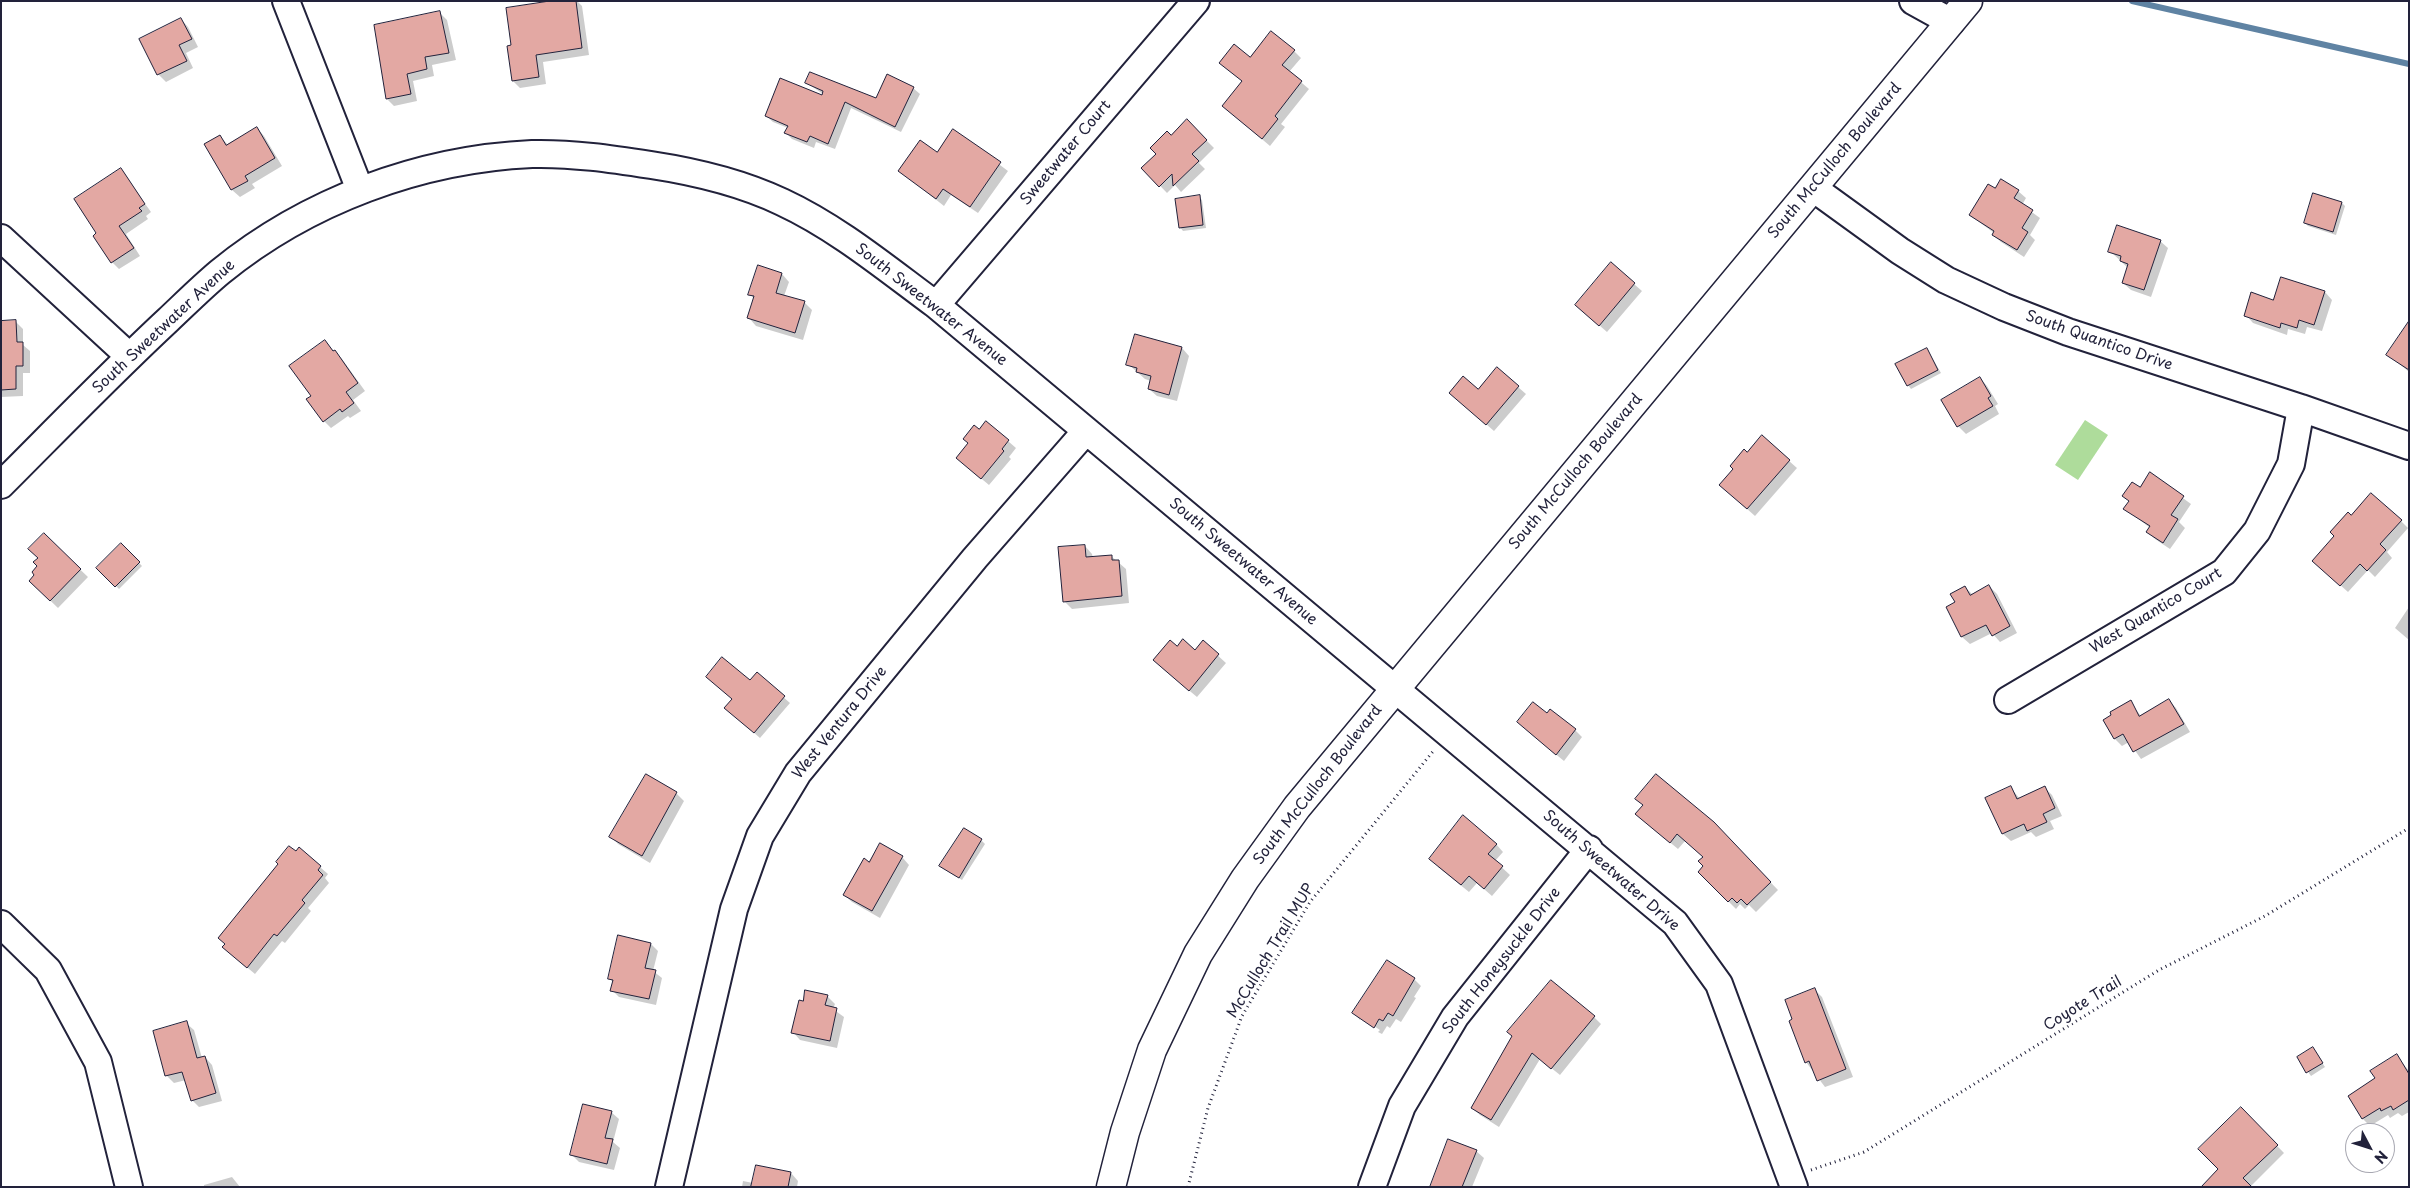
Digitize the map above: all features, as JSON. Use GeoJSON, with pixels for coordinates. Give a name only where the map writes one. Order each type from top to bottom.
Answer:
{"type":"FeatureCollection","features":[{"type":"Feature","properties":{"kind":"main road","name":"South McCulloch Boulevard"},"geometry":{"type":"LineString","coordinates":[[1111,1187],[1125,1132],[1152,1050],[1198,954],[1245,879],[1297,807],[1968,1]]}},
{"type":"Feature","properties":{"kind":"street"},"geometry":{"type":"LineString","coordinates":[[286,1],[360,190]]}},
{"type":"Feature","properties":{"kind":"street","name":"Sweetwater Court"},"geometry":{"type":"LineString","coordinates":[[936,305],[1196,1]]}},
{"type":"Feature","properties":{"kind":"street"},"geometry":{"type":"LineString","coordinates":[[1913,1],[1951,22]]}},
{"type":"Feature","properties":{"kind":"street","name":"South Sweetwater Avenue"},"geometry":{"type":"LineString","coordinates":[[1,485],[129,356],[220,272],[288,225],[360,190],[452,165],[532,154],[599,156],[730,180],[784,202],[851,242],[936,305],[1395,689]]}},
{"type":"Feature","properties":{"kind":"street","name":"South Quantico Drive"},"geometry":{"type":"LineString","coordinates":[[1813,188],[1900,251],[1946,280],[2004,307],[2068,332],[2301,408],[2409,446]]}},
{"type":"Feature","properties":{"kind":"street"},"geometry":{"type":"LineString","coordinates":[[1,238],[129,356]]}},
{"type":"Feature","properties":{"kind":"street","name":"West Quantico Court"},"geometry":{"type":"LineString","coordinates":[[2008,700],[2224,572],[2257,531],[2291,464],[2301,408]]}},
{"type":"Feature","properties":{"kind":"street","name":"West Ventura Drive"},"geometry":{"type":"LineString","coordinates":[[669,1187],[734,909],[760,836],[798,773],[975,558],[1086,430]]}},
{"type":"Feature","properties":{"kind":"street","name":"South Sweetwater Drive"},"geometry":{"type":"LineString","coordinates":[[1395,689],[1589,849],[1675,923],[1719,984],[1792,1181]]}},
{"type":"Feature","properties":{"kind":"street","name":"South Honeysuckle Drive"},"geometry":{"type":"LineString","coordinates":[[1372,1187],[1402,1106],[1455,1017],[1589,849]]}},
{"type":"Feature","properties":{"kind":"street"},"geometry":{"type":"LineString","coordinates":[[1,924],[48,970],[98,1062],[129,1187]]}},
{"type":"Feature","properties":{"kind":"path","name":"McCulloch Trail MUP"},"geometry":{"type":"LineString","coordinates":[[1188,1187],[1208,1108],[1242,1016],[1310,902],[1448,733]]}},
{"type":"Feature","properties":{"kind":"path","name":"Coyote Trail"},"geometry":{"type":"LineString","coordinates":[[1792,1181],[1864,1152],[2159,970],[2265,916],[2409,828]]}},
{"type":"Feature","properties":{"kind":"green space"},"geometry":{"type":"Polygon","coordinates":[[[2085,420],[2108,435],[2078,480],[2055,465],[2085,420]]]}},
{"type":"Feature","properties":{"kind":"building"},"geometry":{"type":"Polygon","coordinates":[[[550,1],[576,1],[582,48],[536,55],[539,77],[512,81],[507,46],[511,45],[506,8],[550,1]]]}},
{"type":"Feature","properties":{"kind":"building"},"geometry":{"type":"Polygon","coordinates":[[[440,11],[449,53],[425,57],[427,69],[407,74],[411,94],[386,99],[374,25],[440,11]]]}},
{"type":"Feature","properties":{"kind":"building"},"geometry":{"type":"Polygon","coordinates":[[[181,18],[192,39],[179,45],[187,61],[157,75],[139,39],[181,18]]]}},
{"type":"Feature","properties":{"kind":"building"},"geometry":{"type":"Polygon","coordinates":[[[1271,31],[1295,50],[1282,65],[1302,81],[1275,116],[1278,119],[1262,139],[1222,106],[1242,81],[1219,63],[1234,44],[1250,57],[1271,31]]]}},
{"type":"Feature","properties":{"kind":"building"},"geometry":{"type":"Polygon","coordinates":[[[810,72],[876,98],[887,74],[914,87],[895,127],[845,102],[828,144],[810,136],[807,142],[784,133],[788,126],[765,116],[780,78],[822,95],[823,91],[805,83],[810,72]]]}},
{"type":"Feature","properties":{"kind":"building"},"geometry":{"type":"Polygon","coordinates":[[[1187,119],[1207,140],[1192,154],[1199,161],[1173,186],[1172,174],[1159,187],[1141,168],[1156,154],[1150,148],[1167,131],[1171,135],[1187,119]]]}},
{"type":"Feature","properties":{"kind":"building"},"geometry":{"type":"Polygon","coordinates":[[[257,127],[275,158],[245,176],[248,181],[231,190],[204,144],[220,135],[226,145],[257,127]]]}},
{"type":"Feature","properties":{"kind":"building"},"geometry":{"type":"Polygon","coordinates":[[[953,129],[1001,162],[970,207],[943,189],[936,199],[898,171],[920,140],[937,152],[953,129]]]}},
{"type":"Feature","properties":{"kind":"building"},"geometry":{"type":"Polygon","coordinates":[[[121,168],[145,204],[139,208],[142,211],[119,226],[134,248],[111,263],[93,236],[96,233],[74,199],[121,168]]]}},
{"type":"Feature","properties":{"kind":"building"},"geometry":{"type":"Polygon","coordinates":[[[2001,179],[2019,190],[2014,198],[2033,210],[2022,228],[2028,232],[2017,250],[1992,235],[1994,231],[1969,215],[1988,184],[1995,188],[2001,179]]]}},
{"type":"Feature","properties":{"kind":"building"},"geometry":{"type":"Polygon","coordinates":[[[2313,193],[2342,202],[2333,232],[2304,223],[2313,193]]]}},
{"type":"Feature","properties":{"kind":"building"},"geometry":{"type":"Polygon","coordinates":[[[1200,195],[1203,225],[1179,228],[1175,199],[1200,195]]]}},
{"type":"Feature","properties":{"kind":"building"},"geometry":{"type":"Polygon","coordinates":[[[2117,225],[2161,240],[2144,290],[2122,283],[2128,264],[2120,261],[2121,256],[2108,252],[2117,225]]]}},
{"type":"Feature","properties":{"kind":"building"},"geometry":{"type":"Polygon","coordinates":[[[1611,262],[1635,283],[1599,326],[1575,305],[1611,262]]]}},
{"type":"Feature","properties":{"kind":"building"},"geometry":{"type":"Polygon","coordinates":[[[758,265],[782,273],[776,293],[805,301],[795,333],[747,318],[754,296],[748,295],[758,265]]]}},
{"type":"Feature","properties":{"kind":"building"},"geometry":{"type":"Polygon","coordinates":[[[2281,277],[2325,291],[2314,325],[2299,320],[2297,328],[2281,323],[2280,328],[2244,316],[2251,292],[2273,300],[2281,277]]]}},
{"type":"Feature","properties":{"kind":"building"},"geometry":{"type":"Polygon","coordinates":[[[16,320],[17,342],[23,342],[23,366],[16,366],[16,389],[1,390],[1,321],[16,320]]]}},
{"type":"Feature","properties":{"kind":"building"},"geometry":{"type":"Polygon","coordinates":[[[2409,321],[2409,370],[2386,355],[2409,321]]]}},
{"type":"Feature","properties":{"kind":"building"},"geometry":{"type":"Polygon","coordinates":[[[1135,334],[1182,347],[1169,395],[1148,389],[1151,376],[1136,372],[1137,368],[1126,365],[1135,334]]]}},
{"type":"Feature","properties":{"kind":"building"},"geometry":{"type":"Polygon","coordinates":[[[325,340],[333,351],[335,350],[358,383],[346,392],[354,403],[342,412],[340,409],[323,422],[306,399],[311,396],[289,366],[325,340]]]}},
{"type":"Feature","properties":{"kind":"building"},"geometry":{"type":"Polygon","coordinates":[[[1927,348],[1938,370],[1907,386],[1895,364],[1927,348]]]}},
{"type":"Feature","properties":{"kind":"building"},"geometry":{"type":"Polygon","coordinates":[[[1497,367],[1519,386],[1486,425],[1449,393],[1463,376],[1478,389],[1497,367]]]}},
{"type":"Feature","properties":{"kind":"building"},"geometry":{"type":"Polygon","coordinates":[[[1980,377],[1991,396],[1988,398],[1993,406],[1957,427],[1941,400],[1980,377]]]}},
{"type":"Feature","properties":{"kind":"building"},"geometry":{"type":"Polygon","coordinates":[[[986,421],[1009,440],[1002,449],[1004,451],[981,479],[956,458],[968,443],[963,439],[974,425],[979,429],[986,421]]]}},
{"type":"Feature","properties":{"kind":"building"},"geometry":{"type":"Polygon","coordinates":[[[1762,435],[1790,460],[1747,509],[1719,485],[1733,469],[1730,466],[1744,449],[1747,452],[1762,435]]]}},
{"type":"Feature","properties":{"kind":"building"},"geometry":{"type":"Polygon","coordinates":[[[2150,472],[2184,496],[2171,515],[2178,519],[2163,543],[2146,532],[2150,526],[2123,509],[2129,501],[2122,496],[2132,482],[2140,487],[2150,472]]]}},
{"type":"Feature","properties":{"kind":"building"},"geometry":{"type":"Polygon","coordinates":[[[2371,493],[2402,520],[2380,544],[2386,550],[2367,571],[2360,564],[2340,586],[2312,561],[2334,536],[2330,532],[2348,512],[2351,515],[2371,493]]]}},
{"type":"Feature","properties":{"kind":"building"},"geometry":{"type":"Polygon","coordinates":[[[44,533],[81,569],[50,601],[29,581],[34,575],[32,572],[37,566],[33,562],[38,558],[28,549],[44,533]]]}},
{"type":"Feature","properties":{"kind":"building"},"geometry":{"type":"Polygon","coordinates":[[[121,543],[140,562],[115,587],[96,568],[121,543]]]}},
{"type":"Feature","properties":{"kind":"building"},"geometry":{"type":"Polygon","coordinates":[[[1085,545],[1086,557],[1112,555],[1112,560],[1119,560],[1122,596],[1063,602],[1058,547],[1085,545]]]}},
{"type":"Feature","properties":{"kind":"building"},"geometry":{"type":"Polygon","coordinates":[[[1989,585],[2010,626],[1992,636],[1986,625],[1961,637],[1946,607],[1955,602],[1950,594],[1965,586],[1970,595],[1989,585]]]}},
{"type":"Feature","properties":{"kind":"building"},"geometry":{"type":"Polygon","coordinates":[[[1183,639],[1195,650],[1203,640],[1219,654],[1189,691],[1153,660],[1170,640],[1177,646],[1183,639]]]}},
{"type":"Feature","properties":{"kind":"building"},"geometry":{"type":"Polygon","coordinates":[[[722,657],[750,680],[757,672],[785,696],[754,733],[724,708],[732,699],[706,677],[722,657]]]}},
{"type":"Feature","properties":{"kind":"building"},"geometry":{"type":"Polygon","coordinates":[[[2169,699],[2184,724],[2133,752],[2123,734],[2114,739],[2103,720],[2111,715],[2110,712],[2131,700],[2139,716],[2169,699]]]}},
{"type":"Feature","properties":{"kind":"building"},"geometry":{"type":"Polygon","coordinates":[[[1533,702],[1547,713],[1550,709],[1576,729],[1556,755],[1517,722],[1533,702]]]}},
{"type":"Feature","properties":{"kind":"building"},"geometry":{"type":"Polygon","coordinates":[[[646,774],[677,792],[642,856],[609,837],[646,774]]]}},
{"type":"Feature","properties":{"kind":"building"},"geometry":{"type":"Polygon","coordinates":[[[1656,774],[1714,822],[1771,882],[1747,905],[1741,899],[1737,903],[1732,898],[1728,902],[1698,872],[1703,866],[1698,861],[1703,857],[1677,834],[1670,843],[1635,814],[1643,805],[1635,799],[1656,774]]]}},
{"type":"Feature","properties":{"kind":"building"},"geometry":{"type":"Polygon","coordinates":[[[2011,786],[2017,799],[2045,786],[2055,808],[2043,814],[2047,822],[2027,831],[2024,824],[2002,834],[1985,798],[2011,786]]]}},
{"type":"Feature","properties":{"kind":"building"},"geometry":{"type":"Polygon","coordinates":[[[1463,815],[1497,844],[1488,854],[1503,866],[1484,889],[1469,876],[1461,885],[1429,859],[1463,815]]]}},
{"type":"Feature","properties":{"kind":"building"},"geometry":{"type":"Polygon","coordinates":[[[964,828],[982,839],[959,878],[939,866],[964,828]]]}},
{"type":"Feature","properties":{"kind":"building"},"geometry":{"type":"Polygon","coordinates":[[[880,843],[903,856],[872,911],[843,895],[864,858],[869,862],[880,843]]]}},
{"type":"Feature","properties":{"kind":"building"},"geometry":{"type":"Polygon","coordinates":[[[289,846],[296,851],[299,847],[321,866],[318,870],[323,875],[302,900],[305,903],[277,936],[274,934],[247,968],[222,947],[225,944],[218,938],[278,864],[276,862],[289,846]]]}},
{"type":"Feature","properties":{"kind":"building"},"geometry":{"type":"Polygon","coordinates":[[[618,935],[651,943],[645,968],[656,970],[649,999],[610,991],[613,980],[608,979],[618,935]]]}},
{"type":"Feature","properties":{"kind":"building"},"geometry":{"type":"Polygon","coordinates":[[[1387,960],[1415,978],[1393,1016],[1388,1013],[1383,1021],[1379,1019],[1374,1028],[1352,1013],[1387,960]]]}},
{"type":"Feature","properties":{"kind":"building"},"geometry":{"type":"Polygon","coordinates":[[[1551,980],[1595,1016],[1551,1069],[1532,1053],[1491,1120],[1471,1108],[1512,1036],[1507,1032],[1551,980]]]}},
{"type":"Feature","properties":{"kind":"building"},"geometry":{"type":"Polygon","coordinates":[[[1815,988],[1846,1069],[1817,1081],[1809,1061],[1805,1063],[1789,1021],[1792,1019],[1785,1000],[1815,988]]]}},
{"type":"Feature","properties":{"kind":"building"},"geometry":{"type":"Polygon","coordinates":[[[805,990],[828,995],[825,1005],[837,1008],[830,1041],[791,1033],[799,1000],[803,1001],[805,990]]]}},
{"type":"Feature","properties":{"kind":"building"},"geometry":{"type":"Polygon","coordinates":[[[187,1021],[197,1058],[205,1056],[216,1093],[191,1101],[182,1072],[165,1076],[153,1031],[187,1021]]]}},
{"type":"Feature","properties":{"kind":"building"},"geometry":{"type":"Polygon","coordinates":[[[2313,1047],[2323,1063],[2306,1073],[2297,1057],[2313,1047]]]}},
{"type":"Feature","properties":{"kind":"building"},"geometry":{"type":"Polygon","coordinates":[[[2397,1054],[2409,1074],[2409,1100],[2393,1110],[2391,1106],[2381,1111],[2380,1108],[2362,1119],[2348,1096],[2375,1078],[2370,1071],[2397,1054]]]}},
{"type":"Feature","properties":{"kind":"building"},"geometry":{"type":"Polygon","coordinates":[[[583,1104],[612,1111],[605,1138],[613,1139],[607,1164],[570,1155],[583,1104]]]}},
{"type":"Feature","properties":{"kind":"building"},"geometry":{"type":"Polygon","coordinates":[[[2241,1107],[2278,1145],[2243,1178],[2252,1187],[2201,1187],[2218,1169],[2198,1149],[2241,1107]]]}},
{"type":"Feature","properties":{"kind":"building"},"geometry":{"type":"Polygon","coordinates":[[[1448,1139],[1477,1150],[1462,1187],[1430,1187],[1448,1139]]]}},
{"type":"Feature","properties":{"kind":"building"},"geometry":{"type":"Polygon","coordinates":[[[756,1165],[791,1172],[788,1187],[751,1187],[756,1165]]]}},
{"type":"Feature","properties":{"kind":"waterway"},"geometry":{"type":"LineString","coordinates":[[2132,1],[2409,64]]}}]}
